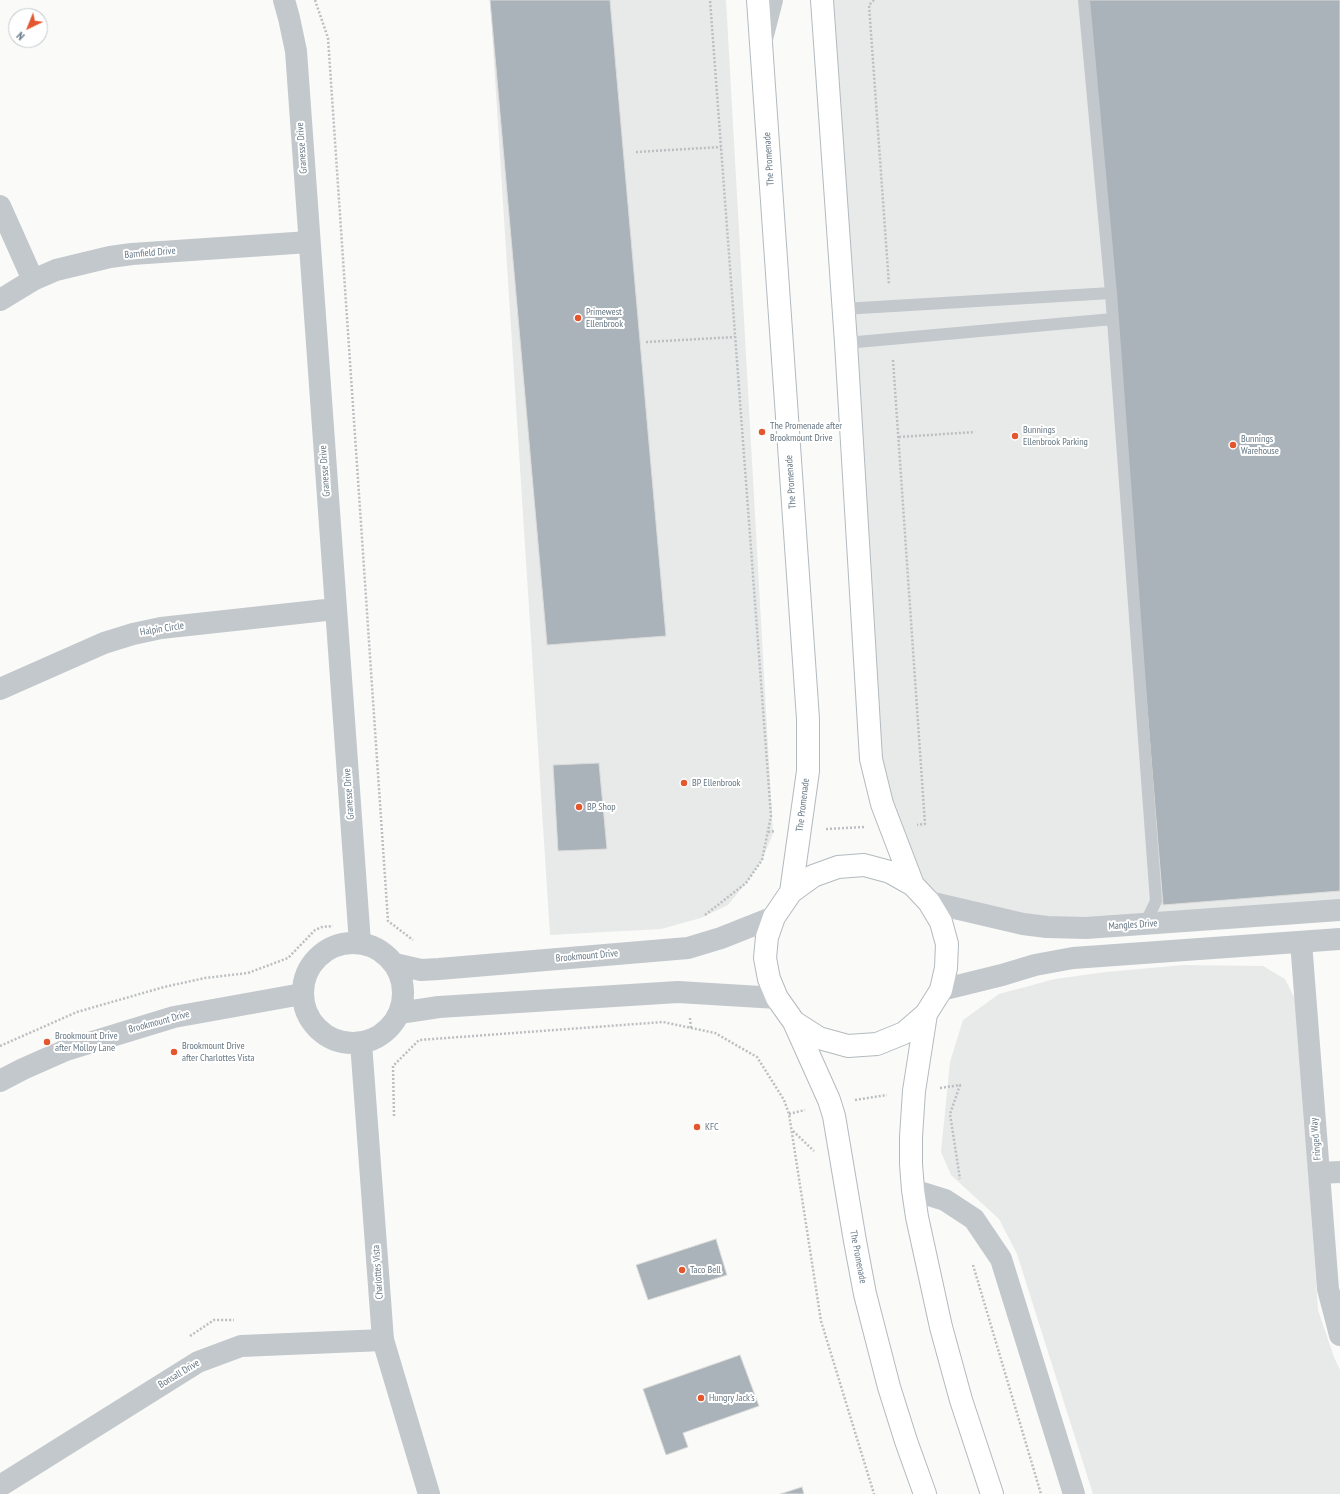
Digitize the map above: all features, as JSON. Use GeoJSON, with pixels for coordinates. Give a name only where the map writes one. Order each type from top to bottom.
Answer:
{"type":"FeatureCollection","features":[{"type":"Feature","properties":{"kind":"main road","name":"The Promenade"},"geometry":{"type":"LineString","coordinates":[[758,0],[808,719],[808,771],[792,892]]}},
{"type":"Feature","properties":{"kind":"main road"},"geometry":{"type":"LineString","coordinates":[[822,0],[846,343],[871,759],[882,804],[913,885]]}},
{"type":"Feature","properties":{"kind":"main road"},"geometry":{"type":"LineString","coordinates":[[864,865],[890,872],[913,885],[929,902],[941,922],[947,944],[946,968],[941,990],[926,1014],[904,1033],[877,1044],[855,1046],[848,1046],[819,1038],[794,1022],[777,998],[769,979],[765,958],[767,937],[774,916],[792,892],[813,876],[838,867],[864,865]]}},
{"type":"Feature","properties":{"kind":"main road"},"geometry":{"type":"LineString","coordinates":[[926,1014],[914,1091],[911,1164],[913,1190],[917,1217],[941,1327],[961,1400],[992,1494]]}},
{"type":"Feature","properties":{"kind":"main road","name":"The Promenade"},"geometry":{"type":"LineString","coordinates":[[794,1022],[829,1100],[834,1116],[865,1294],[889,1387],[925,1494]]}},
{"type":"Feature","properties":{"kind":"street","name":"Granesse Drive"},"geometry":{"type":"LineString","coordinates":[[284,0],[296,51],[308,242],[359,933]]}},
{"type":"Feature","properties":{"kind":"street"},"geometry":{"type":"LineString","coordinates":[[761,42],[772,0]]}},
{"type":"Feature","properties":{"kind":"street"},"geometry":{"type":"LineString","coordinates":[[0,206],[33,280]]}},
{"type":"Feature","properties":{"kind":"street","name":"Barnfield Drive"},"geometry":{"type":"LineString","coordinates":[[0,300],[33,280],[56,270],[132,254],[308,242]]}},
{"type":"Feature","properties":{"kind":"street","name":"Halpin Circle"},"geometry":{"type":"LineString","coordinates":[[0,689],[104,642],[133,634],[161,628],[335,610]]}},
{"type":"Feature","properties":{"kind":"street","name":"Mangles Drive"},"geometry":{"type":"LineString","coordinates":[[929,902],[1024,924],[1047,927],[1086,928],[1340,910]]}},
{"type":"Feature","properties":{"kind":"street","name":"Brookmount Drive"},"geometry":{"type":"LineString","coordinates":[[394,964],[421,970],[688,948],[721,938],[774,916]]}},
{"type":"Feature","properties":{"kind":"street"},"geometry":{"type":"LineString","coordinates":[[1114,955],[1136,943],[1146,924]]}},
{"type":"Feature","properties":{"kind":"street"},"geometry":{"type":"LineString","coordinates":[[359,933],[394,964],[400,976],[403,988],[403,1001],[399,1013],[390,1027],[377,1038],[361,1043],[346,1043],[332,1039],[320,1032],[311,1021],[304,1008],[302,994],[304,979],[310,966],[319,955],[331,946],[346,942],[359,933]]}},
{"type":"Feature","properties":{"kind":"street"},"geometry":{"type":"LineString","coordinates":[[941,990],[1002,976],[1035,965],[1073,958],[1340,939]]}},
{"type":"Feature","properties":{"kind":"street","name":"Fringed Way"},"geometry":{"type":"LineString","coordinates":[[1301,942],[1330,1172],[1328,1289],[1340,1335]]}},
{"type":"Feature","properties":{"kind":"street"},"geometry":{"type":"LineString","coordinates":[[399,1013],[451,1006],[670,993],[777,998]]}},
{"type":"Feature","properties":{"kind":"street","name":"Brookmount Drive"},"geometry":{"type":"LineString","coordinates":[[0,1081],[66,1050],[174,1016],[302,994]]}},
{"type":"Feature","properties":{"kind":"street","name":"Charlottes Vista"},"geometry":{"type":"LineString","coordinates":[[361,1043],[383,1340],[429,1494]]}},
{"type":"Feature","properties":{"kind":"street"},"geometry":{"type":"LineString","coordinates":[[913,1190],[944,1200],[974,1219],[1001,1259],[1074,1494]]}},
{"type":"Feature","properties":{"kind":"street","name":"Bonsall Drive"},"geometry":{"type":"LineString","coordinates":[[0,1486],[198,1362],[241,1346],[383,1340]]}},
{"type":"Feature","properties":{"kind":"lane"},"geometry":{"type":"LineString","coordinates":[[1084,0],[1111,293],[1156,901],[1146,924]]}},
{"type":"Feature","properties":{"kind":"lane"},"geometry":{"type":"LineString","coordinates":[[843,309],[1111,293]]}},
{"type":"Feature","properties":{"kind":"lane"},"geometry":{"type":"LineString","coordinates":[[846,343],[1113,319]]}},
{"type":"Feature","properties":{"kind":"path"},"geometry":{"type":"LineString","coordinates":[[315,0],[328,38],[388,921],[416,942]]}},
{"type":"Feature","properties":{"kind":"path"},"geometry":{"type":"LineString","coordinates":[[701,918],[746,884],[762,860],[771,816],[710,0]]}},
{"type":"Feature","properties":{"kind":"path"},"geometry":{"type":"LineString","coordinates":[[874,0],[870,5],[890,306]]}},
{"type":"Feature","properties":{"kind":"path"},"geometry":{"type":"LineString","coordinates":[[636,152],[721,147]]}},
{"type":"Feature","properties":{"kind":"path"},"geometry":{"type":"LineString","coordinates":[[646,342],[735,337]]}},
{"type":"Feature","properties":{"kind":"path"},"geometry":{"type":"LineString","coordinates":[[768,832],[925,824],[892,338]]}},
{"type":"Feature","properties":{"kind":"path"},"geometry":{"type":"LineString","coordinates":[[899,437],[975,432]]}},
{"type":"Feature","properties":{"kind":"path"},"geometry":{"type":"LineString","coordinates":[[0,1046],[77,1012],[171,985],[205,978],[248,973],[288,958],[315,930],[322,927],[359,933],[388,921]]}},
{"type":"Feature","properties":{"kind":"path"},"geometry":{"type":"LineString","coordinates":[[688,993],[691,1028]]}},
{"type":"Feature","properties":{"kind":"path"},"geometry":{"type":"LineString","coordinates":[[394,1121],[393,1066],[419,1040],[663,1022],[714,1033],[757,1057],[784,1100],[789,1114],[821,1321],[874,1494]]}},
{"type":"Feature","properties":{"kind":"shaded area"},"geometry":{"type":"Polygon","coordinates":[[[490,0],[726,0],[773,834],[762,860],[728,905],[701,918],[661,929],[550,935],[490,0]]]}},
{"type":"Feature","properties":{"kind":"shaded area"},"geometry":{"type":"Polygon","coordinates":[[[822,0],[1340,0],[1340,910],[1086,928],[929,902],[882,804],[822,0]]]}},
{"type":"Feature","properties":{"kind":"shaded area"},"geometry":{"type":"Polygon","coordinates":[[[1184,965],[1263,966],[1285,979],[1296,1001],[1318,1310],[1340,1370],[1340,1494],[1093,1494],[1017,1254],[999,1219],[951,1175],[941,1152],[950,1062],[963,1020],[999,994],[1055,979],[1106,972],[1184,965]]]}},
{"type":"Feature","properties":{"kind":"building","name":"Primewest Ellenbrook"},"geometry":{"type":"Polygon","coordinates":[[[490,0],[610,0],[666,636],[547,645],[490,0]]]}},
{"type":"Feature","properties":{"kind":"building","name":"Bunnings Warehouse"},"geometry":{"type":"Polygon","coordinates":[[[1089,0],[1340,0],[1340,891],[1163,905],[1089,0]]]}},
{"type":"Feature","properties":{"kind":"building","name":"BP Shop"},"geometry":{"type":"Polygon","coordinates":[[[599,763],[607,849],[558,851],[553,765],[599,763]]]}},
{"type":"Feature","properties":{"kind":"building","name":"Taco Bell"},"geometry":{"type":"Polygon","coordinates":[[[716,1239],[727,1275],[648,1300],[636,1265],[716,1239]]]}},
{"type":"Feature","properties":{"kind":"building","name":"Hungry Jack's"},"geometry":{"type":"Polygon","coordinates":[[[740,1355],[759,1406],[683,1433],[688,1447],[666,1455],[643,1389],[740,1355]]]}},
{"type":"Feature","properties":{"kind":"building"},"geometry":{"type":"Polygon","coordinates":[[[802,1487],[804,1494],[780,1494],[802,1487]]]}},
{"type":"Feature","properties":{"kind":"place","name":"Primewest Ellenbrook"},"geometry":{"type":"Point","coordinates":[578,318]}},
{"type":"Feature","properties":{"kind":"place","name":"The Promenade after Brookmount Drive"},"geometry":{"type":"Point","coordinates":[762,432]}},
{"type":"Feature","properties":{"kind":"place","name":"Bunnings Ellenbrook Parking"},"geometry":{"type":"Point","coordinates":[1015,436]}},
{"type":"Feature","properties":{"kind":"place","name":"Bunnings Warehouse"},"geometry":{"type":"Point","coordinates":[1233,445]}},
{"type":"Feature","properties":{"kind":"place","name":"BP Ellenbrook"},"geometry":{"type":"Point","coordinates":[684,783]}},
{"type":"Feature","properties":{"kind":"place","name":"BP Shop"},"geometry":{"type":"Point","coordinates":[579,807]}},
{"type":"Feature","properties":{"kind":"place","name":"Brookmount Drive after Molloy Lane"},"geometry":{"type":"Point","coordinates":[47,1042]}},
{"type":"Feature","properties":{"kind":"place","name":"Brookmount Drive after Charlottes Vista"},"geometry":{"type":"Point","coordinates":[174,1052]}},
{"type":"Feature","properties":{"kind":"place","name":"KFC"},"geometry":{"type":"Point","coordinates":[697,1127]}},
{"type":"Feature","properties":{"kind":"place","name":"Taco Bell"},"geometry":{"type":"Point","coordinates":[682,1270]}},
{"type":"Feature","properties":{"kind":"place","name":"Hungry Jack's"},"geometry":{"type":"Point","coordinates":[701,1398]}}]}
